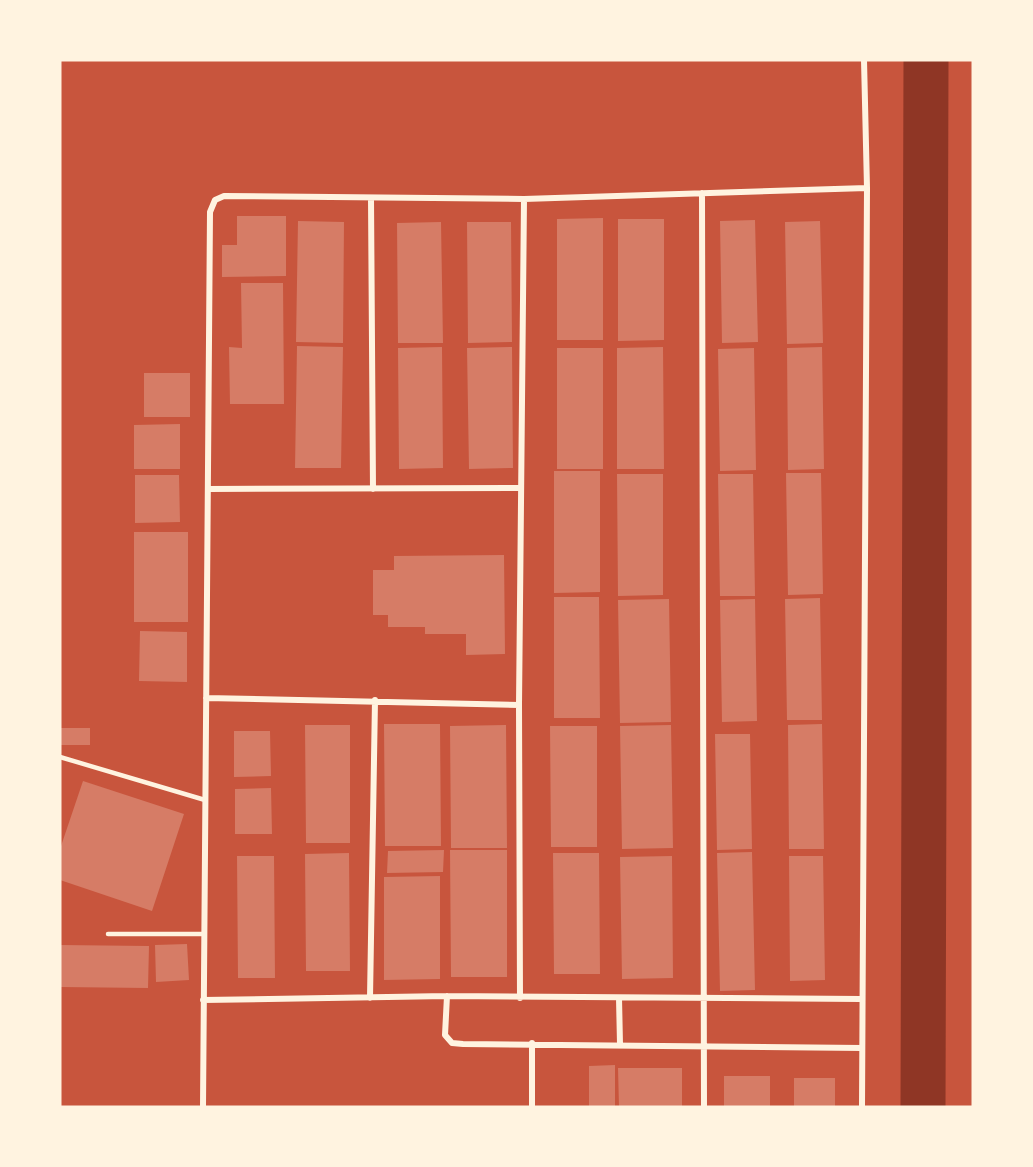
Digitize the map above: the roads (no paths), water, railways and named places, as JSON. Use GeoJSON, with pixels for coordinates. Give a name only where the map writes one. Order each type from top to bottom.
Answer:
{"type":"FeatureCollection","features":[{"type":"Feature","properties":{"kind":"street"},"geometry":{"type":"LineString","coordinates":[[862,1107],[867,188],[864,60]]}},
{"type":"Feature","properties":{"kind":"street"},"geometry":{"type":"LineString","coordinates":[[203,1107],[210,212],[215,200],[224,196],[524,199],[867,188]]}},
{"type":"Feature","properties":{"kind":"street"},"geometry":{"type":"LineString","coordinates":[[702,193],[704,1107]]}},
{"type":"Feature","properties":{"kind":"street"},"geometry":{"type":"LineString","coordinates":[[370,198],[373,489]]}},
{"type":"Feature","properties":{"kind":"street"},"geometry":{"type":"LineString","coordinates":[[520,998],[519,705],[524,199]]}},
{"type":"Feature","properties":{"kind":"street"},"geometry":{"type":"LineString","coordinates":[[208,489],[521,488]]}},
{"type":"Feature","properties":{"kind":"street"},"geometry":{"type":"LineString","coordinates":[[206,698],[519,705]]}},
{"type":"Feature","properties":{"kind":"street"},"geometry":{"type":"LineString","coordinates":[[370,998],[375,700]]}},
{"type":"Feature","properties":{"kind":"street"},"geometry":{"type":"LineString","coordinates":[[203,1000],[447,996],[704,1000],[861,999]]}},
{"type":"Feature","properties":{"kind":"street"},"geometry":{"type":"LineString","coordinates":[[447,996],[445,1035],[452,1043],[620,1044],[705,1048],[862,1048]]}},
{"type":"Feature","properties":{"kind":"street"},"geometry":{"type":"LineString","coordinates":[[619,998],[620,1044]]}},
{"type":"Feature","properties":{"kind":"street"},"geometry":{"type":"LineString","coordinates":[[532,1043],[532,1107]]}},
{"type":"Feature","properties":{"kind":"lane"},"geometry":{"type":"LineString","coordinates":[[60,757],[205,800]]}},
{"type":"Feature","properties":{"kind":"lane"},"geometry":{"type":"LineString","coordinates":[[108,934],[204,934]]}},
{"type":"Feature","properties":{"kind":"waterway"},"geometry":{"type":"LineString","coordinates":[[923,1107],[926,60]]}}]}
